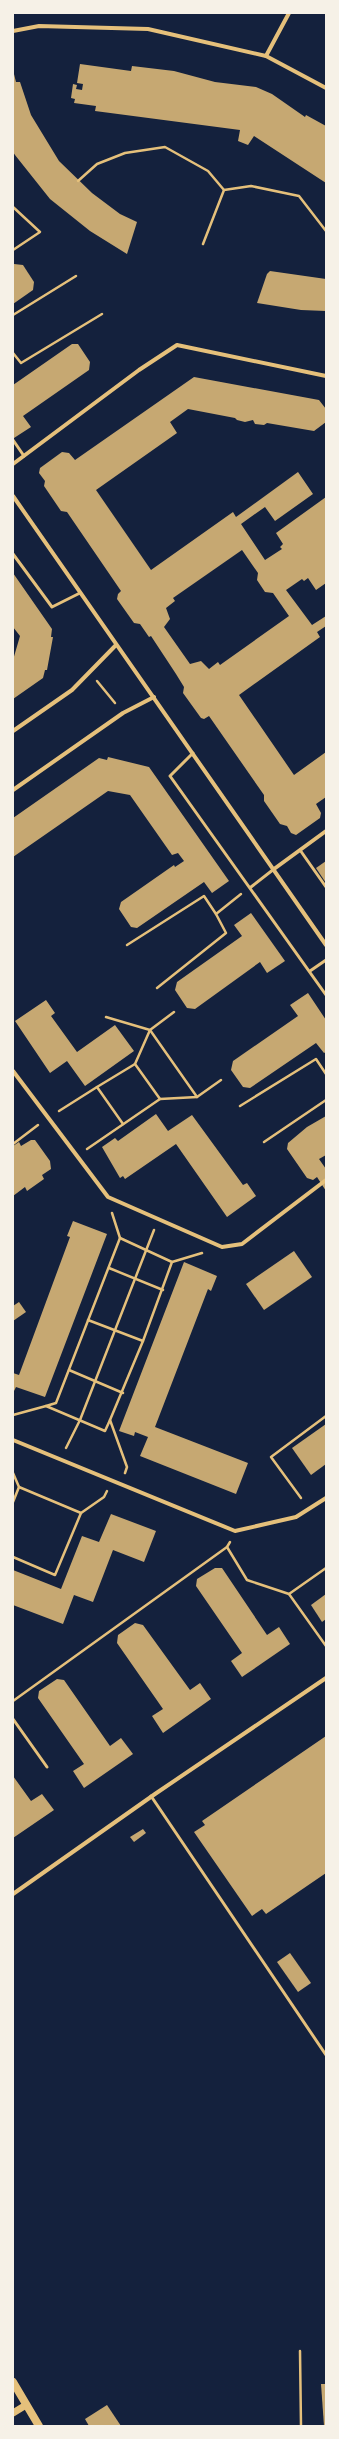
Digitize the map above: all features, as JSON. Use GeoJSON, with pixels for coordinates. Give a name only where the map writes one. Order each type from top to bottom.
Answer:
{"type":"FeatureCollection","features":[{"type":"Feature","properties":{"kind":"main road"},"geometry":{"type":"LineString","coordinates":[[13,2382],[39,2426]]}},
{"type":"Feature","properties":{"kind":"street"},"geometry":{"type":"LineString","coordinates":[[266,56],[289,13]]}},
{"type":"Feature","properties":{"kind":"street"},"geometry":{"type":"LineString","coordinates":[[13,31],[38,26],[148,29],[266,56],[326,88]]}},
{"type":"Feature","properties":{"kind":"street"},"geometry":{"type":"LineString","coordinates":[[13,464],[139,370],[177,345],[326,376]]}},
{"type":"Feature","properties":{"kind":"street"},"geometry":{"type":"LineString","coordinates":[[13,496],[326,945]]}},
{"type":"Feature","properties":{"kind":"street"},"geometry":{"type":"LineString","coordinates":[[13,731],[72,690],[116,645]]}},
{"type":"Feature","properties":{"kind":"street"},"geometry":{"type":"LineString","coordinates":[[13,790],[124,713],[154,697]]}},
{"type":"Feature","properties":{"kind":"street"},"geometry":{"type":"LineString","coordinates":[[274,869],[326,831]]}},
{"type":"Feature","properties":{"kind":"street"},"geometry":{"type":"LineString","coordinates":[[13,1071],[108,1197],[222,1247],[242,1244],[326,1180]]}},
{"type":"Feature","properties":{"kind":"street"},"geometry":{"type":"LineString","coordinates":[[13,1440],[235,1531],[296,1518],[326,1498]]}},
{"type":"Feature","properties":{"kind":"street"},"geometry":{"type":"LineString","coordinates":[[13,1894],[151,1796],[326,1678]]}},
{"type":"Feature","properties":{"kind":"street"},"geometry":{"type":"LineString","coordinates":[[13,2412],[26,2405]]}},
{"type":"Feature","properties":{"kind":"lane"},"geometry":{"type":"LineString","coordinates":[[13,440],[24,456]]}},
{"type":"Feature","properties":{"kind":"lane"},"geometry":{"type":"LineString","coordinates":[[13,554],[52,607],[80,593]]}},
{"type":"Feature","properties":{"kind":"lane"},"geometry":{"type":"LineString","coordinates":[[193,753],[170,776],[251,887],[326,995]]}},
{"type":"Feature","properties":{"kind":"lane"},"geometry":{"type":"LineString","coordinates":[[300,850],[326,887]]}},
{"type":"Feature","properties":{"kind":"lane"},"geometry":{"type":"LineString","coordinates":[[251,887],[274,869]]}},
{"type":"Feature","properties":{"kind":"lane"},"geometry":{"type":"LineString","coordinates":[[310,972],[326,960]]}},
{"type":"Feature","properties":{"kind":"lane"},"geometry":{"type":"LineString","coordinates":[[13,1719],[47,1767]]}},
{"type":"Feature","properties":{"kind":"lane"},"geometry":{"type":"LineString","coordinates":[[151,1796],[326,2054]]}},
{"type":"Feature","properties":{"kind":"path"},"geometry":{"type":"LineString","coordinates":[[78,181],[98,164],[118,156],[166,147],[208,171],[224,190]]}},
{"type":"Feature","properties":{"kind":"path"},"geometry":{"type":"LineString","coordinates":[[224,190],[251,186],[299,196],[326,231]]}},
{"type":"Feature","properties":{"kind":"path"},"geometry":{"type":"LineString","coordinates":[[203,244],[224,190]]}},
{"type":"Feature","properties":{"kind":"path"},"geometry":{"type":"LineString","coordinates":[[13,207],[40,232],[13,250]]}},
{"type":"Feature","properties":{"kind":"path"},"geometry":{"type":"LineString","coordinates":[[13,315],[76,276]]}},
{"type":"Feature","properties":{"kind":"path"},"geometry":{"type":"LineString","coordinates":[[13,353],[21,363],[102,314]]}},
{"type":"Feature","properties":{"kind":"path"},"geometry":{"type":"LineString","coordinates":[[97,681],[119,708]]}},
{"type":"Feature","properties":{"kind":"path"},"geometry":{"type":"LineString","coordinates":[[216,914],[251,887]]}},
{"type":"Feature","properties":{"kind":"path"},"geometry":{"type":"LineString","coordinates":[[127,945],[204,896],[226,933],[157,988]]}},
{"type":"Feature","properties":{"kind":"path"},"geometry":{"type":"LineString","coordinates":[[13,1144],[49,1117],[135,1064],[150,1030],[174,1012]]}},
{"type":"Feature","properties":{"kind":"path"},"geometry":{"type":"LineString","coordinates":[[106,1016],[150,1030],[197,1097]]}},
{"type":"Feature","properties":{"kind":"path"},"geometry":{"type":"LineString","coordinates":[[240,1106],[316,1060],[326,1073]]}},
{"type":"Feature","properties":{"kind":"path"},"geometry":{"type":"LineString","coordinates":[[135,1064],[160,1099]]}},
{"type":"Feature","properties":{"kind":"path"},"geometry":{"type":"LineString","coordinates":[[77,1156],[160,1099],[197,1097],[221,1080]]}},
{"type":"Feature","properties":{"kind":"path"},"geometry":{"type":"LineString","coordinates":[[97,1087],[123,1124]]}},
{"type":"Feature","properties":{"kind":"path"},"geometry":{"type":"LineString","coordinates":[[264,1142],[326,1100]]}},
{"type":"Feature","properties":{"kind":"path"},"geometry":{"type":"LineString","coordinates":[[13,1415],[56,1403],[120,1238],[108,1197]]}},
{"type":"Feature","properties":{"kind":"path"},"geometry":{"type":"LineString","coordinates":[[61,1460],[80,1420],[93,1381],[136,1278],[158,1219]]}},
{"type":"Feature","properties":{"kind":"path"},"geometry":{"type":"LineString","coordinates":[[120,1238],[172,1262],[222,1247]]}},
{"type":"Feature","properties":{"kind":"path"},"geometry":{"type":"LineString","coordinates":[[46,1406],[106,1431],[123,1393],[163,1290],[172,1262]]}},
{"type":"Feature","properties":{"kind":"path"},"geometry":{"type":"LineString","coordinates":[[108,1268],[163,1290]]}},
{"type":"Feature","properties":{"kind":"path"},"geometry":{"type":"LineString","coordinates":[[88,1320],[143,1341]]}},
{"type":"Feature","properties":{"kind":"path"},"geometry":{"type":"LineString","coordinates":[[69,1370],[123,1393]]}},
{"type":"Feature","properties":{"kind":"path"},"geometry":{"type":"LineString","coordinates":[[308,1510],[271,1457],[326,1416]]}},
{"type":"Feature","properties":{"kind":"path"},"geometry":{"type":"LineString","coordinates":[[110,1420],[127,1467],[121,1484]]}},
{"type":"Feature","properties":{"kind":"path"},"geometry":{"type":"LineString","coordinates":[[13,1473],[19,1487],[81,1513]]}},
{"type":"Feature","properties":{"kind":"path"},"geometry":{"type":"LineString","coordinates":[[13,1557],[55,1575],[81,1513],[104,1497],[112,1480]]}},
{"type":"Feature","properties":{"kind":"path"},"geometry":{"type":"LineString","coordinates":[[13,1502],[19,1487]]}},
{"type":"Feature","properties":{"kind":"path"},"geometry":{"type":"LineString","coordinates":[[13,1702],[227,1547],[235,1531]]}},
{"type":"Feature","properties":{"kind":"path"},"geometry":{"type":"LineString","coordinates":[[227,1547],[247,1580],[289,1594],[326,1646]]}},
{"type":"Feature","properties":{"kind":"path"},"geometry":{"type":"LineString","coordinates":[[289,1594],[326,1568]]}},
{"type":"Feature","properties":{"kind":"path"},"geometry":{"type":"LineString","coordinates":[[300,2351],[301,2426]]}},
{"type":"Feature","properties":{"kind":"building"},"geometry":{"type":"Polygon","coordinates":[[[80,64],[131,71],[132,66],[174,71],[215,82],[256,87],[272,94],[305,117],[306,115],[326,126],[326,183],[254,136],[248,145],[238,141],[240,130],[95,111],[96,106],[74,103],[75,99],[71,98],[73,84],[77,85],[76,89],[82,90],[83,84],[77,83],[80,64]]]}},
{"type":"Feature","properties":{"kind":"building"},"geometry":{"type":"Polygon","coordinates":[[[13,70],[16,82],[20,82],[31,115],[59,161],[92,193],[120,214],[137,222],[127,254],[90,231],[50,199],[13,152],[13,70]]]}},
{"type":"Feature","properties":{"kind":"building"},"geometry":{"type":"Polygon","coordinates":[[[14,264],[23,265],[34,282],[33,290],[13,304],[14,264]]]}},
{"type":"Feature","properties":{"kind":"building"},"geometry":{"type":"Polygon","coordinates":[[[270,271],[326,279],[326,311],[301,310],[257,303],[267,274],[270,271]]]}},
{"type":"Feature","properties":{"kind":"building"},"geometry":{"type":"Polygon","coordinates":[[[72,344],[78,344],[90,362],[89,370],[23,416],[31,427],[14,438],[13,385],[72,344]]]}},
{"type":"Feature","properties":{"kind":"building"},"geometry":{"type":"Polygon","coordinates":[[[194,377],[319,400],[326,409],[326,422],[314,431],[267,423],[264,425],[255,424],[253,420],[245,422],[235,418],[188,409],[170,422],[177,433],[96,490],[151,570],[233,512],[236,517],[298,472],[313,494],[275,521],[265,507],[241,524],[265,560],[282,549],[280,547],[283,544],[276,533],[326,497],[326,583],[316,590],[308,578],[304,581],[302,579],[286,590],[312,625],[326,616],[326,626],[317,632],[320,637],[239,695],[294,775],[326,752],[326,797],[316,804],[321,813],[320,818],[296,835],[291,833],[287,826],[280,824],[264,801],[264,795],[209,716],[204,719],[201,718],[183,693],[184,687],[151,636],[149,637],[140,624],[134,623],[117,599],[118,594],[121,591],[67,512],[61,511],[44,486],[45,481],[39,473],[40,468],[62,452],[69,453],[75,460],[194,377]],[[242,550],[173,598],[175,601],[166,608],[170,619],[164,627],[190,664],[201,661],[209,669],[218,662],[220,665],[289,616],[273,593],[265,592],[257,580],[258,573],[242,550]]]}},
{"type":"Feature","properties":{"kind":"building"},"geometry":{"type":"Polygon","coordinates":[[[13,573],[52,629],[51,637],[53,637],[47,670],[45,670],[43,678],[13,699],[13,660],[20,636],[13,627],[13,573]]]}},
{"type":"Feature","properties":{"kind":"building"},"geometry":{"type":"Polygon","coordinates":[[[108,757],[149,767],[229,881],[212,893],[204,882],[137,928],[131,927],[119,909],[121,902],[174,865],[175,867],[184,861],[178,853],[172,855],[130,795],[108,791],[13,857],[13,818],[99,758],[107,760],[108,757]]]}},
{"type":"Feature","properties":{"kind":"building"},"geometry":{"type":"Polygon","coordinates":[[[326,861],[326,883],[316,868],[326,861]]]}},
{"type":"Feature","properties":{"kind":"building"},"geometry":{"type":"Polygon","coordinates":[[[251,913],[285,961],[267,973],[260,962],[195,1009],[187,1008],[175,990],[177,982],[242,936],[234,925],[251,913]]]}},
{"type":"Feature","properties":{"kind":"building"},"geometry":{"type":"Polygon","coordinates":[[[308,993],[326,1020],[326,1052],[324,1053],[316,1043],[250,1088],[243,1087],[231,1070],[233,1061],[298,1016],[290,1005],[308,993]]]}},
{"type":"Feature","properties":{"kind":"building"},"geometry":{"type":"Polygon","coordinates":[[[46,1000],[55,1013],[51,1016],[77,1052],[115,1025],[134,1051],[85,1086],[67,1061],[50,1073],[15,1021],[46,1000]]]}},
{"type":"Feature","properties":{"kind":"building"},"geometry":{"type":"Polygon","coordinates":[[[156,1114],[168,1131],[192,1115],[243,1185],[247,1183],[256,1196],[227,1217],[176,1144],[125,1179],[123,1176],[120,1178],[102,1147],[115,1138],[118,1141],[156,1114]]]}},
{"type":"Feature","properties":{"kind":"building"},"geometry":{"type":"Polygon","coordinates":[[[326,1116],[326,1155],[319,1159],[326,1169],[326,1191],[317,1177],[313,1180],[307,1178],[287,1149],[288,1143],[307,1127],[326,1116]]]}},
{"type":"Feature","properties":{"kind":"building"},"geometry":{"type":"Polygon","coordinates":[[[31,1140],[35,1140],[50,1161],[51,1169],[42,1175],[44,1179],[27,1191],[25,1187],[13,1196],[13,1146],[19,1142],[21,1146],[31,1140]]]}},
{"type":"Feature","properties":{"kind":"building"},"geometry":{"type":"Polygon","coordinates":[[[73,1221],[107,1234],[45,1397],[16,1387],[13,1393],[13,1373],[19,1375],[70,1237],[67,1236],[73,1221]]]}},
{"type":"Feature","properties":{"kind":"building"},"geometry":{"type":"Polygon","coordinates":[[[294,1251],[312,1277],[264,1310],[246,1284],[294,1251]]]}},
{"type":"Feature","properties":{"kind":"building"},"geometry":{"type":"Polygon","coordinates":[[[184,1262],[217,1276],[211,1291],[208,1289],[155,1427],[248,1463],[236,1494],[140,1456],[148,1437],[135,1432],[134,1436],[119,1431],[184,1262]]]}},
{"type":"Feature","properties":{"kind":"building"},"geometry":{"type":"Polygon","coordinates":[[[19,1302],[26,1312],[13,1321],[13,1306],[19,1302]]]}},
{"type":"Feature","properties":{"kind":"building"},"geometry":{"type":"Polygon","coordinates":[[[326,1424],[326,1464],[311,1475],[292,1448],[326,1424]]]}},
{"type":"Feature","properties":{"kind":"building"},"geometry":{"type":"Polygon","coordinates":[[[111,1514],[156,1531],[144,1562],[113,1550],[93,1602],[74,1595],[63,1624],[13,1605],[13,1570],[61,1589],[82,1536],[99,1542],[111,1514]]]}},
{"type":"Feature","properties":{"kind":"building"},"geometry":{"type":"Polygon","coordinates":[[[215,1568],[222,1568],[267,1635],[279,1627],[290,1644],[242,1677],[231,1661],[242,1653],[196,1586],[197,1579],[215,1568]]]}},
{"type":"Feature","properties":{"kind":"building"},"geometry":{"type":"Polygon","coordinates":[[[326,1594],[326,1619],[322,1622],[311,1605],[326,1594]]]}},
{"type":"Feature","properties":{"kind":"building"},"geometry":{"type":"Polygon","coordinates":[[[135,1623],[143,1625],[190,1690],[200,1683],[211,1699],[163,1733],[152,1716],[163,1709],[117,1643],[118,1635],[135,1623]]]}},
{"type":"Feature","properties":{"kind":"building"},"geometry":{"type":"Polygon","coordinates":[[[57,1679],[64,1680],[110,1746],[121,1738],[133,1754],[84,1788],[73,1771],[84,1764],[38,1698],[39,1691],[57,1679]]]}},
{"type":"Feature","properties":{"kind":"building"},"geometry":{"type":"Polygon","coordinates":[[[326,1736],[326,1873],[266,1914],[262,1909],[252,1916],[194,1832],[205,1825],[202,1821],[326,1736]]]}},
{"type":"Feature","properties":{"kind":"building"},"geometry":{"type":"Polygon","coordinates":[[[13,1776],[31,1801],[42,1794],[54,1810],[13,1838],[13,1776]]]}},
{"type":"Feature","properties":{"kind":"building"},"geometry":{"type":"Polygon","coordinates":[[[143,1829],[146,1833],[134,1842],[130,1837],[143,1829]]]}},
{"type":"Feature","properties":{"kind":"building"},"geometry":{"type":"Polygon","coordinates":[[[290,1953],[311,1983],[298,1992],[277,1962],[290,1953]]]}},
{"type":"Feature","properties":{"kind":"building"},"geometry":{"type":"Polygon","coordinates":[[[321,2384],[326,2384],[326,2426],[324,2426],[321,2384]]]}},
{"type":"Feature","properties":{"kind":"building"},"geometry":{"type":"Polygon","coordinates":[[[107,2405],[121,2426],[89,2426],[85,2419],[107,2405]]]}}]}
